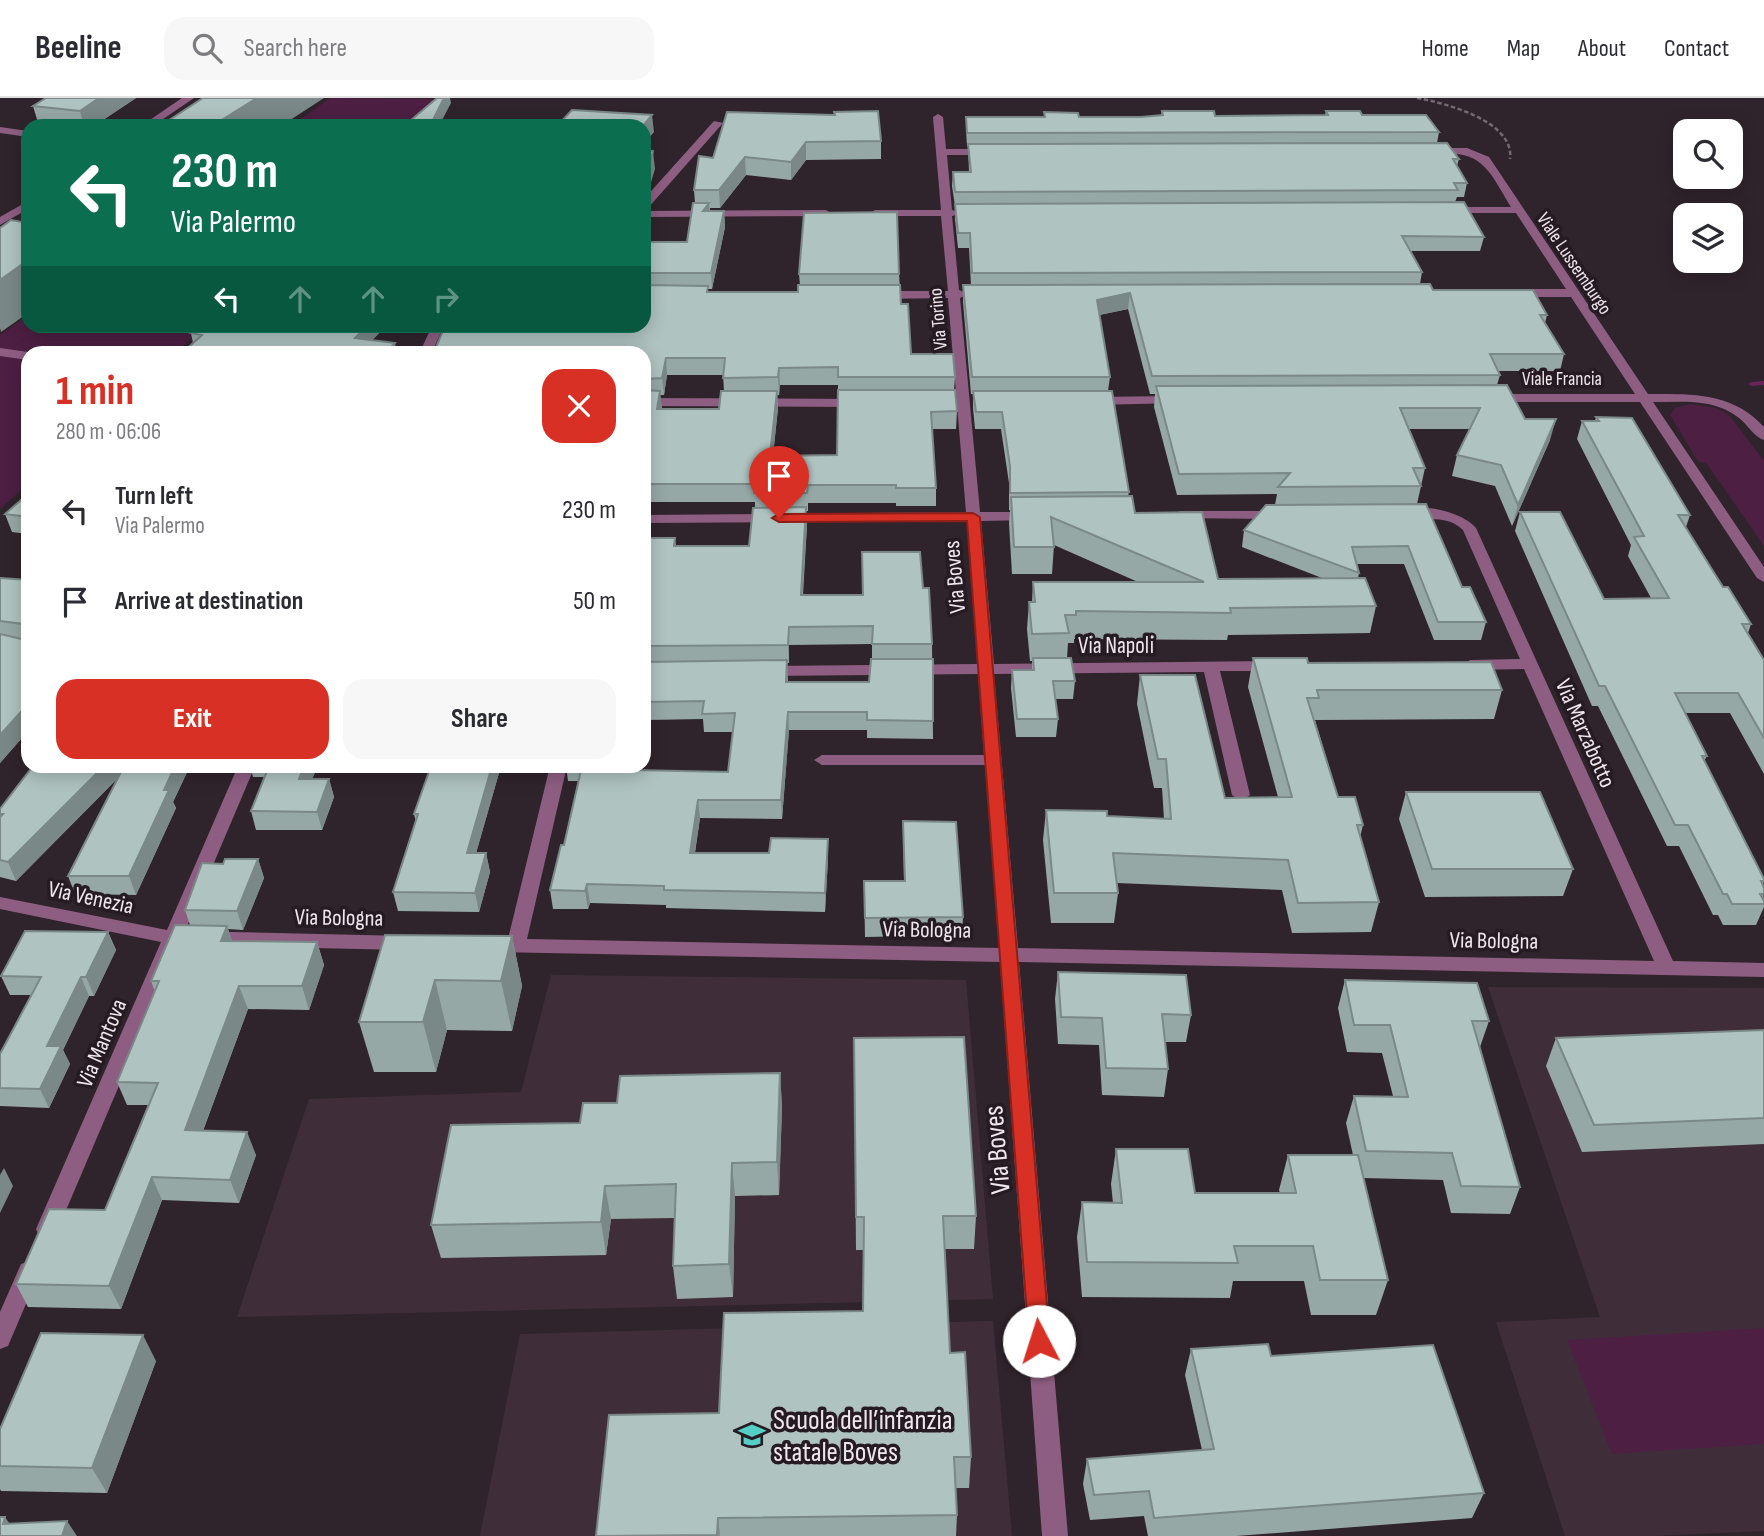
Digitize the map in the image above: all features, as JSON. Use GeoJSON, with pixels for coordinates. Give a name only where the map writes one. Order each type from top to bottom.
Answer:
{"type":"FeatureCollection","features":[{"type":"Feature","properties":{"kind":"street"},"geometry":{"type":"LineString","coordinates":[[157,119],[189,98]]}},
{"type":"Feature","properties":{"kind":"street","name":"Via Torino"},"geometry":{"type":"LineString","coordinates":[[938,117],[973,517]]}},
{"type":"Feature","properties":{"kind":"street"},"geometry":{"type":"LineString","coordinates":[[651,198],[718,123]]}},
{"type":"Feature","properties":{"kind":"street"},"geometry":{"type":"LineString","coordinates":[[0,131],[21,133]]}},
{"type":"Feature","properties":{"kind":"street","name":"Viale Lussemburgo"},"geometry":{"type":"LineString","coordinates":[[1417,151],[1475,153],[1484,157],[1641,397],[1764,578]]}},
{"type":"Feature","properties":{"kind":"street"},"geometry":{"type":"LineString","coordinates":[[942,152],[997,152]]}},
{"type":"Feature","properties":{"kind":"street"},"geometry":{"type":"LineString","coordinates":[[0,222],[21,208]]}},
{"type":"Feature","properties":{"kind":"street"},"geometry":{"type":"LineString","coordinates":[[1437,210],[1517,210]]}},
{"type":"Feature","properties":{"kind":"street"},"geometry":{"type":"LineString","coordinates":[[651,214],[833,213]]}},
{"type":"Feature","properties":{"kind":"street"},"geometry":{"type":"LineString","coordinates":[[860,213],[973,213]]}},
{"type":"Feature","properties":{"kind":"street"},"geometry":{"type":"LineString","coordinates":[[1504,293],[1572,293]]}},
{"type":"Feature","properties":{"kind":"street"},"geometry":{"type":"LineString","coordinates":[[863,295],[981,294]]}},
{"type":"Feature","properties":{"kind":"street"},"geometry":{"type":"LineString","coordinates":[[0,352],[21,355]]}},
{"type":"Feature","properties":{"kind":"street"},"geometry":{"type":"LineString","coordinates":[[1641,397],[1716,400],[1740,410],[1764,436]]}},
{"type":"Feature","properties":{"kind":"street","name":"Viale Francia"},"geometry":{"type":"LineString","coordinates":[[1476,398],[1641,397]]}},
{"type":"Feature","properties":{"kind":"street"},"geometry":{"type":"LineString","coordinates":[[1074,401],[1185,400]]}},
{"type":"Feature","properties":{"kind":"street"},"geometry":{"type":"LineString","coordinates":[[651,402],[874,402]]}},
{"type":"Feature","properties":{"kind":"street","name":"Via Marzabotto"},"geometry":{"type":"LineString","coordinates":[[1385,514],[1440,514],[1461,518],[1469,528],[1667,968]]}},
{"type":"Feature","properties":{"kind":"street"},"geometry":{"type":"LineString","coordinates":[[1166,516],[1303,515]]}},
{"type":"Feature","properties":{"kind":"street"},"geometry":{"type":"LineString","coordinates":[[651,519],[1042,516]]}},
{"type":"Feature","properties":{"kind":"street","name":"Via Boves"},"geometry":{"type":"LineString","coordinates":[[973,517],[1055,1536]]}},
{"type":"Feature","properties":{"kind":"street"},"geometry":{"type":"LineString","coordinates":[[1457,665],[1530,664]]}},
{"type":"Feature","properties":{"kind":"street","name":"Via Napoli"},"geometry":{"type":"LineString","coordinates":[[755,671],[1293,666]]}},
{"type":"Feature","properties":{"kind":"street"},"geometry":{"type":"LineString","coordinates":[[1211,667],[1241,795]]}},
{"type":"Feature","properties":{"kind":"street"},"geometry":{"type":"LineString","coordinates":[[822,760],[993,760]]}},
{"type":"Feature","properties":{"kind":"street","name":"Via Mantova"},"geometry":{"type":"LineString","coordinates":[[0,1339],[244,773]]}},
{"type":"Feature","properties":{"kind":"street"},"geometry":{"type":"LineString","coordinates":[[516,946],[557,773]]}},
{"type":"Feature","properties":{"kind":"street","name":"Via Venezia"},"geometry":{"type":"LineString","coordinates":[[0,902],[173,938]]}},
{"type":"Feature","properties":{"kind":"street","name":"Via Bologna"},"geometry":{"type":"LineString","coordinates":[[173,938],[421,944]]}},
{"type":"Feature","properties":{"kind":"street","name":"Via Bologna"},"geometry":{"type":"LineString","coordinates":[[475,945],[1764,970]]}},
{"type":"Feature","properties":{"kind":"path"},"geometry":{"type":"LineString","coordinates":[[1417,98],[1468,111],[1488,121],[1508,143],[1512,152],[1506,164],[1491,167]]}},
{"type":"Feature","properties":{"kind":"shaded area"},"geometry":{"type":"Polygon","coordinates":[[[330,98],[438,99],[415,119],[301,119],[330,98]]]}},
{"type":"Feature","properties":{"kind":"shaded area"},"geometry":{"type":"Polygon","coordinates":[[[21,320],[21,333],[198,333],[183,346],[21,346],[21,490],[0,509],[0,335],[21,320]]]}},
{"type":"Feature","properties":{"kind":"shaded area"},"geometry":{"type":"Polygon","coordinates":[[[1690,404],[1716,408],[1729,415],[1764,461],[1764,546],[1707,464],[1698,461],[1670,415],[1675,408],[1690,404]]]}},
{"type":"Feature","properties":{"kind":"shaded area"},"geometry":{"type":"Polygon","coordinates":[[[551,975],[966,980],[993,1299],[237,1317],[309,1099],[521,1092],[551,975]]]}},
{"type":"Feature","properties":{"kind":"shaded area"},"geometry":{"type":"Polygon","coordinates":[[[1488,987],[1764,988],[1764,1531],[1653,1536],[1565,1536],[1496,1322],[1600,1317],[1488,987]]]}},
{"type":"Feature","properties":{"kind":"shaded area","name":"Scuola dell’infanzia statale Boves"},"geometry":{"type":"Polygon","coordinates":[[[993,1321],[1012,1536],[480,1536],[520,1334],[993,1321]]]}},
{"type":"Feature","properties":{"kind":"shaded area"},"geometry":{"type":"Polygon","coordinates":[[[1764,1328],[1764,1444],[1612,1454],[1567,1340],[1764,1328]]]}},
{"type":"Feature","properties":{"kind":"building"},"geometry":{"type":"Polygon","coordinates":[[[46,98],[99,98],[80,111],[33,106],[46,98]]]}},
{"type":"Feature","properties":{"kind":"building"},"geometry":{"type":"Polygon","coordinates":[[[203,98],[257,98],[223,119],[171,119],[203,98]]]}},
{"type":"Feature","properties":{"kind":"building"},"geometry":{"type":"Polygon","coordinates":[[[437,98],[444,98],[434,119],[412,119],[437,98]]]}},
{"type":"Feature","properties":{"kind":"building"},"geometry":{"type":"Polygon","coordinates":[[[572,110],[652,115],[649,119],[564,119],[572,110]]]}},
{"type":"Feature","properties":{"kind":"building"},"geometry":{"type":"Polygon","coordinates":[[[878,111],[881,141],[806,142],[791,162],[745,157],[719,190],[694,190],[699,156],[713,158],[727,112],[835,115],[834,112],[878,111]]]}},
{"type":"Feature","properties":{"kind":"building"},"geometry":{"type":"Polygon","coordinates":[[[1162,111],[1214,111],[1215,116],[1328,115],[1326,111],[1360,111],[1362,115],[1426,115],[1439,132],[967,133],[966,117],[1045,117],[1044,112],[1078,113],[1079,117],[1141,117],[1163,115],[1162,111]]]}},
{"type":"Feature","properties":{"kind":"building"},"geometry":{"type":"Polygon","coordinates":[[[1447,143],[1459,159],[1453,159],[1467,183],[1454,183],[1458,190],[955,192],[953,172],[971,172],[968,144],[1447,143]]]}},
{"type":"Feature","properties":{"kind":"building"},"geometry":{"type":"Polygon","coordinates":[[[1464,202],[1484,237],[1402,236],[1422,272],[972,273],[970,233],[958,233],[955,204],[1464,202]]]}},
{"type":"Feature","properties":{"kind":"building"},"geometry":{"type":"Polygon","coordinates":[[[693,203],[709,203],[703,211],[724,211],[711,273],[651,273],[651,242],[687,242],[693,203]]]}},
{"type":"Feature","properties":{"kind":"building"},"geometry":{"type":"Polygon","coordinates":[[[897,212],[899,274],[799,274],[804,213],[897,212]]]}},
{"type":"Feature","properties":{"kind":"building"},"geometry":{"type":"Polygon","coordinates":[[[11,220],[21,222],[21,265],[0,280],[0,228],[11,220]]]}},
{"type":"Feature","properties":{"kind":"building"},"geometry":{"type":"Polygon","coordinates":[[[1430,284],[1433,290],[1533,290],[1547,315],[1540,315],[1564,354],[1490,354],[1500,375],[1152,376],[1130,293],[1097,300],[1110,377],[972,377],[963,285],[1430,284]]]}},
{"type":"Feature","properties":{"kind":"building"},"geometry":{"type":"Polygon","coordinates":[[[651,285],[708,286],[707,292],[798,292],[798,285],[900,285],[901,304],[908,304],[911,354],[953,354],[955,377],[838,377],[838,367],[779,368],[778,377],[723,378],[725,358],[666,358],[662,378],[651,379],[651,346],[436,346],[442,333],[651,333],[651,285]]]}},
{"type":"Feature","properties":{"kind":"building"},"geometry":{"type":"Polygon","coordinates":[[[191,333],[360,333],[355,338],[395,343],[392,346],[190,346],[202,335],[191,333]]]}},
{"type":"Feature","properties":{"kind":"building"},"geometry":{"type":"Polygon","coordinates":[[[1507,385],[1525,419],[1556,419],[1518,505],[1501,465],[1457,455],[1480,408],[1400,408],[1425,468],[1413,468],[1421,486],[1278,487],[1290,473],[1179,474],[1156,386],[1507,385]]]}},
{"type":"Feature","properties":{"kind":"building"},"geometry":{"type":"Polygon","coordinates":[[[651,390],[660,391],[657,409],[719,409],[721,391],[777,391],[770,456],[837,455],[838,390],[955,390],[957,411],[931,412],[936,488],[808,485],[807,493],[754,493],[755,484],[651,484],[651,390]]]}},
{"type":"Feature","properties":{"kind":"building"},"geometry":{"type":"Polygon","coordinates":[[[973,391],[1112,391],[1129,492],[1010,493],[1010,466],[1002,412],[976,412],[973,391]]]}},
{"type":"Feature","properties":{"kind":"building"},"geometry":{"type":"Polygon","coordinates":[[[1596,417],[1632,418],[1690,515],[1678,515],[1723,587],[1728,587],[1751,624],[1742,624],[1764,660],[1764,738],[1738,693],[1675,693],[1707,756],[1702,756],[1764,879],[1761,881],[1764,894],[1760,894],[1764,904],[1732,904],[1727,894],[1723,894],[1688,825],[1675,825],[1605,686],[1599,686],[1520,512],[1560,512],[1604,599],[1669,598],[1634,537],[1644,536],[1582,421],[1599,421],[1596,417]]]}},
{"type":"Feature","properties":{"kind":"building"},"geometry":{"type":"Polygon","coordinates":[[[1132,496],[1135,513],[1202,512],[1218,579],[1365,578],[1376,606],[1230,608],[1231,613],[1076,611],[1076,615],[1065,615],[1069,633],[1032,634],[1029,602],[1035,602],[1033,582],[1204,582],[1051,517],[1054,547],[1014,547],[1011,497],[1132,496]]]}},
{"type":"Feature","properties":{"kind":"building"},"geometry":{"type":"Polygon","coordinates":[[[21,500],[21,516],[5,514],[21,500]]]}},
{"type":"Feature","properties":{"kind":"building"},"geometry":{"type":"Polygon","coordinates":[[[1426,504],[1462,587],[1470,587],[1486,622],[1438,622],[1408,546],[1352,547],[1359,573],[1244,530],[1266,505],[1426,504]]]}},
{"type":"Feature","properties":{"kind":"building"},"geometry":{"type":"Polygon","coordinates":[[[806,507],[801,595],[863,595],[862,552],[920,552],[923,588],[929,588],[932,644],[872,644],[873,626],[789,627],[788,645],[651,646],[651,538],[675,538],[674,546],[749,546],[753,508],[806,507]]]}},
{"type":"Feature","properties":{"kind":"building"},"geometry":{"type":"Polygon","coordinates":[[[0,578],[21,580],[21,624],[0,621],[0,578]]]}},
{"type":"Feature","properties":{"kind":"building"},"geometry":{"type":"Polygon","coordinates":[[[0,634],[21,639],[21,712],[0,735],[0,634]]]}},
{"type":"Feature","properties":{"kind":"building"},"geometry":{"type":"Polygon","coordinates":[[[1033,658],[1071,658],[1075,681],[1053,681],[1058,719],[1017,719],[1012,670],[1034,670],[1033,658]]]}},
{"type":"Feature","properties":{"kind":"building"},"geometry":{"type":"Polygon","coordinates":[[[1253,658],[1307,658],[1308,663],[1491,662],[1502,690],[1317,690],[1319,698],[1307,698],[1338,797],[1355,797],[1363,825],[1357,825],[1379,902],[1298,903],[1288,860],[1113,853],[1118,893],[1054,893],[1046,810],[1107,811],[1107,816],[1171,819],[1166,759],[1158,759],[1140,675],[1195,675],[1225,798],[1292,797],[1253,658]]]}},
{"type":"Feature","properties":{"kind":"building"},"geometry":{"type":"Polygon","coordinates":[[[871,659],[933,659],[933,721],[867,720],[867,712],[788,712],[781,800],[698,800],[690,853],[769,853],[771,838],[828,839],[825,893],[664,890],[664,886],[587,884],[585,891],[550,890],[561,845],[564,845],[580,773],[651,773],[651,770],[728,772],[735,713],[702,714],[704,701],[651,702],[651,662],[787,660],[786,682],[869,682],[871,659]]]}},
{"type":"Feature","properties":{"kind":"building"},"geometry":{"type":"Polygon","coordinates":[[[28,773],[97,773],[8,862],[0,860],[0,817],[3,814],[0,814],[0,809],[28,773]]]}},
{"type":"Feature","properties":{"kind":"building"},"geometry":{"type":"Polygon","coordinates":[[[120,773],[172,773],[164,790],[169,790],[129,876],[68,876],[120,773]]]}},
{"type":"Feature","properties":{"kind":"building"},"geometry":{"type":"Polygon","coordinates":[[[266,773],[301,773],[299,779],[329,779],[317,812],[251,811],[266,773]]]}},
{"type":"Feature","properties":{"kind":"building"},"geometry":{"type":"Polygon","coordinates":[[[429,773],[490,773],[467,853],[486,853],[475,893],[393,892],[418,814],[414,814],[429,773]]]}},
{"type":"Feature","properties":{"kind":"building"},"geometry":{"type":"Polygon","coordinates":[[[1406,792],[1540,792],[1573,869],[1432,869],[1406,792]]]}},
{"type":"Feature","properties":{"kind":"building"},"geometry":{"type":"Polygon","coordinates":[[[903,821],[956,822],[963,917],[865,918],[864,881],[905,881],[903,821]]]}},
{"type":"Feature","properties":{"kind":"building"},"geometry":{"type":"Polygon","coordinates":[[[225,859],[258,859],[237,911],[185,910],[202,863],[223,864],[225,859]]]}},
{"type":"Feature","properties":{"kind":"building"},"geometry":{"type":"Polygon","coordinates":[[[175,925],[227,926],[221,941],[317,942],[302,986],[239,986],[185,1130],[247,1132],[230,1180],[152,1177],[109,1286],[16,1284],[49,1209],[105,1210],[158,1083],[117,1082],[159,981],[151,981],[175,925]]]}},
{"type":"Feature","properties":{"kind":"building"},"geometry":{"type":"Polygon","coordinates":[[[25,931],[108,932],[86,977],[81,977],[47,1046],[61,1046],[40,1089],[0,1088],[0,1054],[41,977],[1,976],[25,931]]]}},
{"type":"Feature","properties":{"kind":"building"},"geometry":{"type":"Polygon","coordinates":[[[385,935],[512,936],[501,981],[435,980],[423,1022],[359,1022],[385,935]]]}},
{"type":"Feature","properties":{"kind":"building"},"geometry":{"type":"Polygon","coordinates":[[[1058,972],[1186,975],[1191,1015],[1162,1014],[1168,1069],[1106,1068],[1102,1018],[1061,1017],[1058,972]]]}},
{"type":"Feature","properties":{"kind":"building"},"geometry":{"type":"Polygon","coordinates":[[[1345,980],[1477,983],[1489,1021],[1472,1021],[1520,1187],[1461,1186],[1452,1153],[1366,1151],[1354,1096],[1408,1097],[1390,1025],[1354,1025],[1345,980]]]}},
{"type":"Feature","properties":{"kind":"building"},"geometry":{"type":"Polygon","coordinates":[[[1764,1030],[1764,1118],[1594,1125],[1556,1038],[1764,1030]]]}},
{"type":"Feature","properties":{"kind":"building"},"geometry":{"type":"Polygon","coordinates":[[[964,1037],[976,1216],[943,1216],[950,1353],[965,1352],[971,1457],[954,1457],[957,1515],[718,1518],[717,1535],[596,1536],[609,1415],[719,1413],[724,1313],[863,1311],[864,1217],[856,1217],[854,1038],[964,1037]]]}},
{"type":"Feature","properties":{"kind":"building"},"geometry":{"type":"Polygon","coordinates":[[[780,1073],[777,1162],[732,1163],[729,1264],[673,1266],[676,1184],[605,1186],[601,1222],[431,1225],[451,1125],[580,1123],[583,1103],[617,1103],[620,1076],[780,1073]]]}},
{"type":"Feature","properties":{"kind":"building"},"geometry":{"type":"Polygon","coordinates":[[[1116,1149],[1188,1149],[1195,1193],[1296,1193],[1288,1155],[1358,1155],[1388,1280],[1320,1280],[1313,1246],[1234,1246],[1238,1263],[1087,1262],[1082,1202],[1122,1203],[1116,1149]]]}},
{"type":"Feature","properties":{"kind":"building"},"geometry":{"type":"Polygon","coordinates":[[[41,1333],[143,1335],[92,1468],[0,1466],[0,1429],[41,1333]]]}},
{"type":"Feature","properties":{"kind":"building"},"geometry":{"type":"Polygon","coordinates":[[[1268,1344],[1271,1356],[1433,1345],[1484,1493],[1154,1518],[1149,1491],[1094,1495],[1087,1459],[1214,1449],[1191,1349],[1268,1344]]]}},
{"type":"Feature","properties":{"kind":"building"},"geometry":{"type":"Polygon","coordinates":[[[0,1517],[5,1517],[3,1524],[67,1521],[62,1536],[0,1536],[0,1517]]]}},
{"type":"Feature","properties":{"kind":"waterway"},"geometry":{"type":"LineString","coordinates":[[1752,384],[1764,383]]}},
{"type":"Feature","properties":{"kind":"place","name":"Scuola dell’infanzia statale Boves"},"geometry":{"type":"Point","coordinates":[752,1435]}},
{"type":"Feature","properties":{"kind":"route"},"geometry":{"type":"LineString","coordinates":[[779,518],[973,517],[1039,1341]]}}]}
